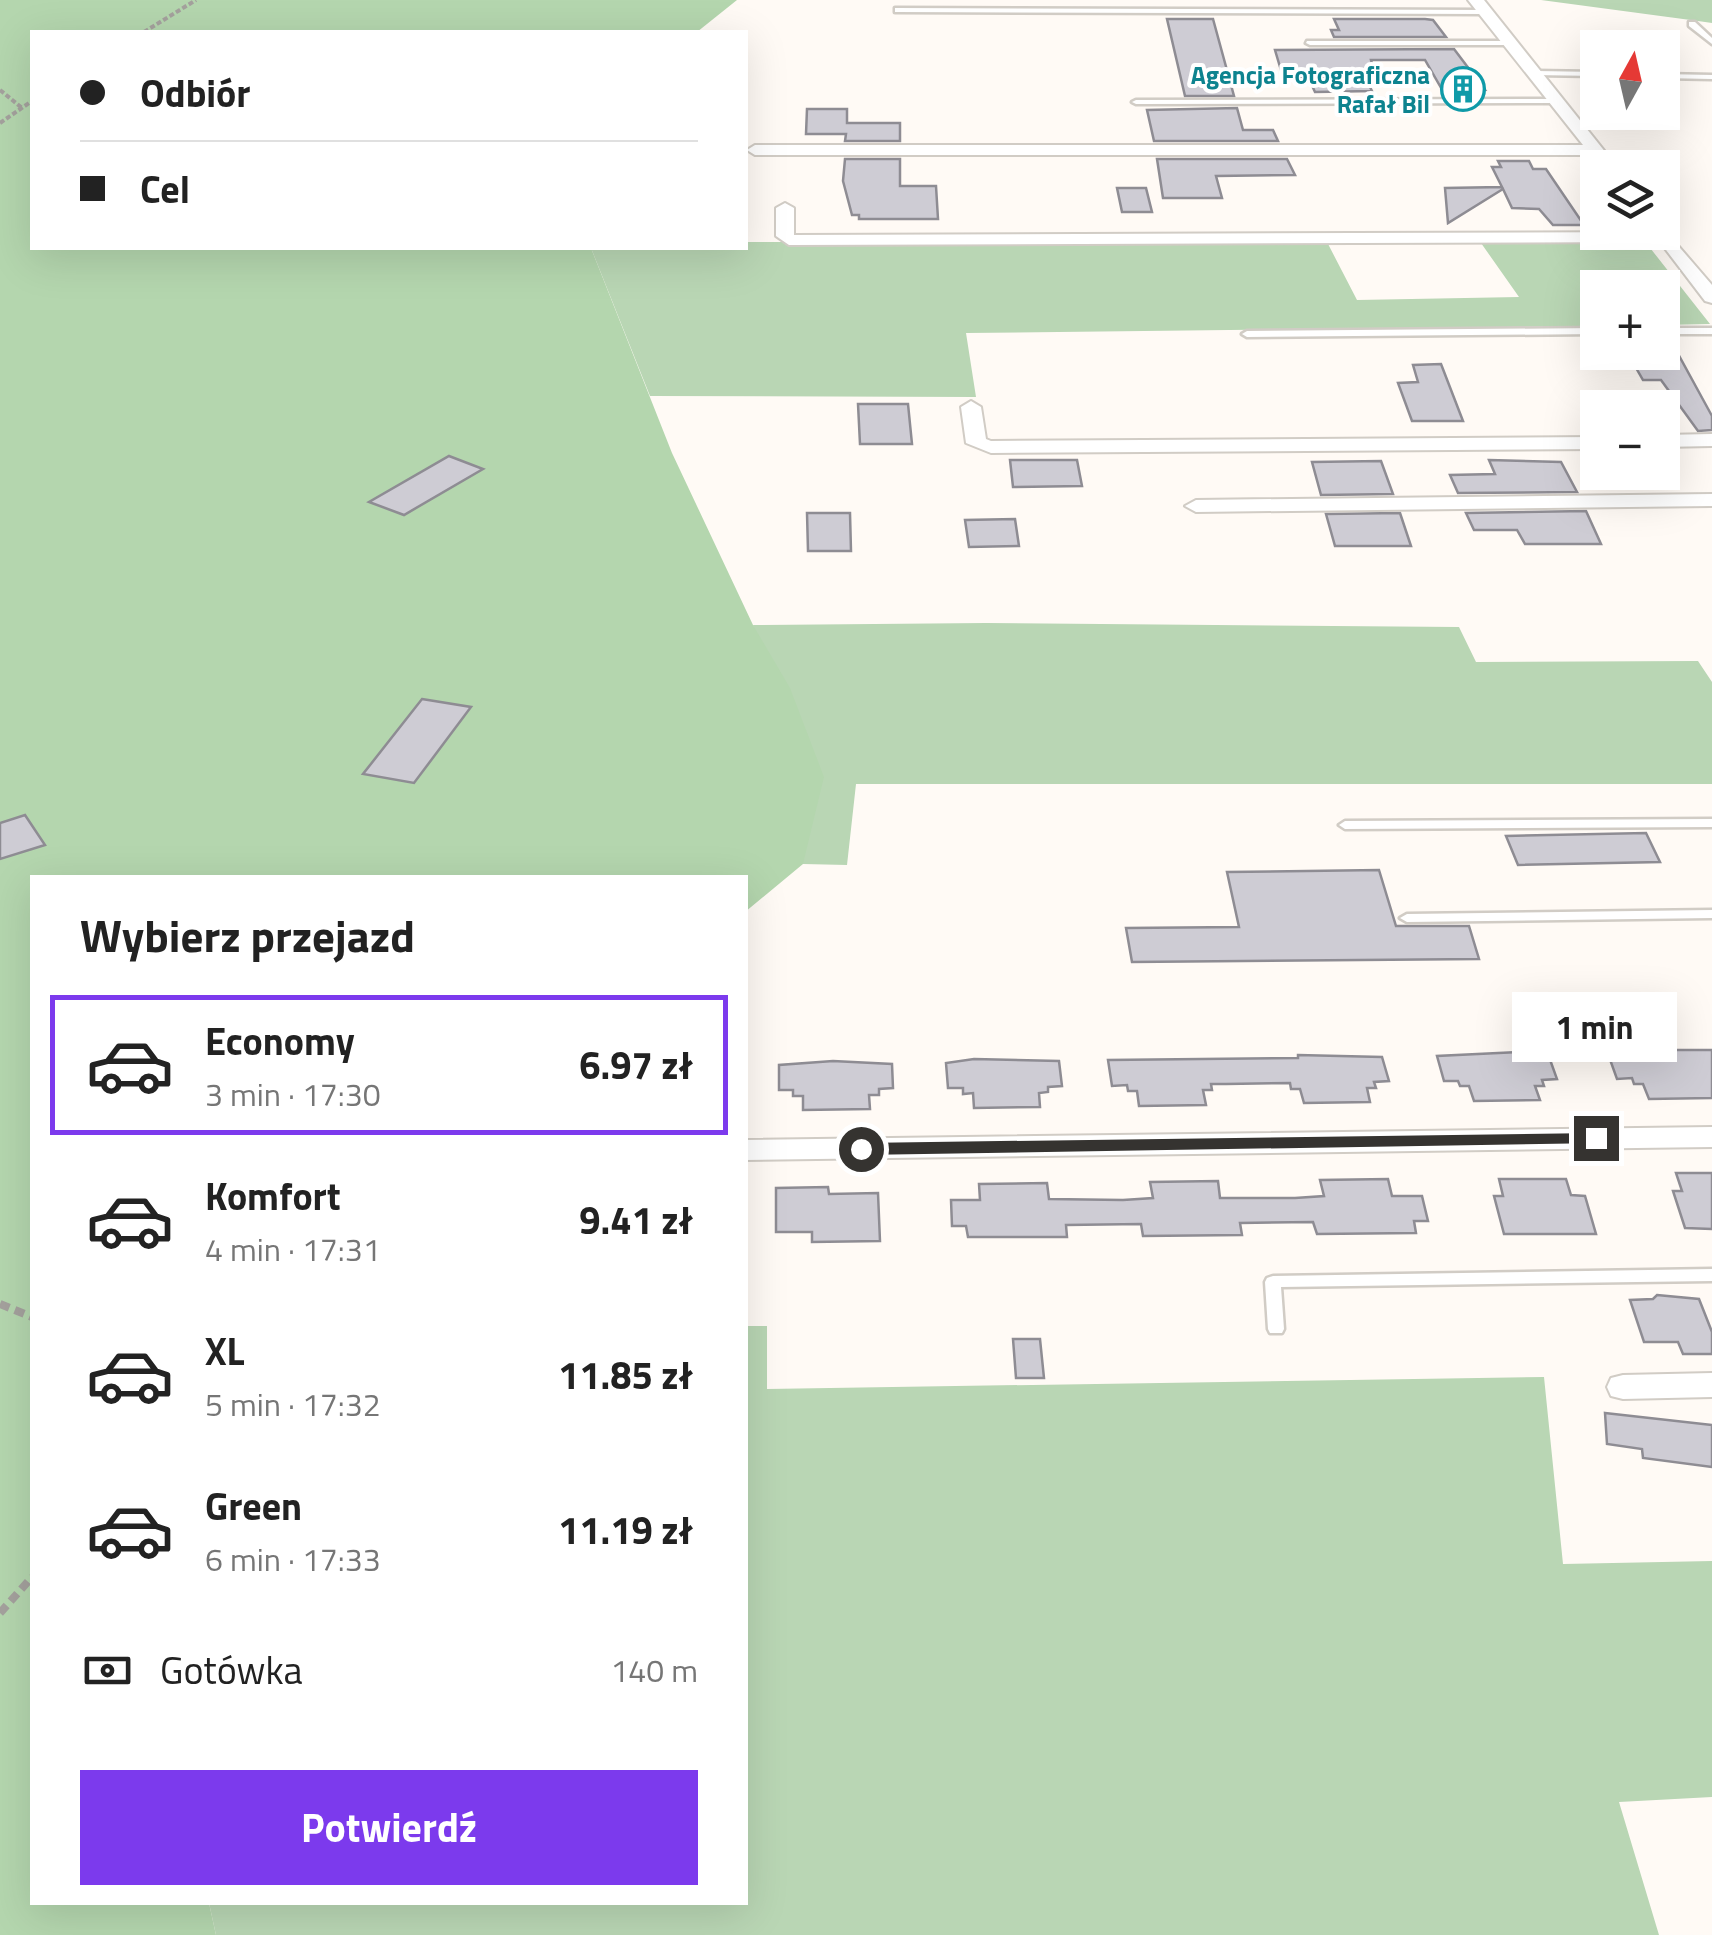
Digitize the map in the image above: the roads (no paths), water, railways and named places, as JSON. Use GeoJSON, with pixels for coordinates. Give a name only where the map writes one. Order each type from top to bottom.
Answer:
{"type":"FeatureCollection","features":[{"type":"Feature","properties":{"kind":"street"},"geometry":{"type":"LineString","coordinates":[[1481,6],[1596,150]]}},
{"type":"Feature","properties":{"kind":"street"},"geometry":{"type":"LineString","coordinates":[[755,150],[1580,150]]}},
{"type":"Feature","properties":{"kind":"street"},"geometry":{"type":"LineString","coordinates":[[785,208],[789,240],[1580,235]]}},
{"type":"Feature","properties":{"kind":"street"},"geometry":{"type":"LineString","coordinates":[[1675,250],[1712,297]]}},
{"type":"Feature","properties":{"kind":"street"},"geometry":{"type":"LineString","coordinates":[[970,406],[976,443],[991,447],[1580,442]]}},
{"type":"Feature","properties":{"kind":"street"},"geometry":{"type":"LineString","coordinates":[[1680,441],[1712,440]]}},
{"type":"Feature","properties":{"kind":"street"},"geometry":{"type":"LineString","coordinates":[[1196,506],[1712,500]]}},
{"type":"Feature","properties":{"kind":"street"},"geometry":{"type":"LineString","coordinates":[[748,1150],[1712,1137]]}},
{"type":"Feature","properties":{"kind":"street"},"geometry":{"type":"LineString","coordinates":[[1624,1387],[1712,1385]]}},
{"type":"Feature","properties":{"kind":"lane"},"geometry":{"type":"LineString","coordinates":[[898,10],[1481,6]]}},
{"type":"Feature","properties":{"kind":"lane"},"geometry":{"type":"LineString","coordinates":[[1692,24],[1712,42]]}},
{"type":"Feature","properties":{"kind":"lane"},"geometry":{"type":"LineString","coordinates":[[1310,44],[1512,43]]}},
{"type":"Feature","properties":{"kind":"lane"},"geometry":{"type":"LineString","coordinates":[[1536,73],[1580,74]]}},
{"type":"Feature","properties":{"kind":"lane"},"geometry":{"type":"LineString","coordinates":[[1680,76],[1712,76]]}},
{"type":"Feature","properties":{"kind":"lane"},"geometry":{"type":"LineString","coordinates":[[1136,102],[1557,101]]}},
{"type":"Feature","properties":{"kind":"lane"},"geometry":{"type":"LineString","coordinates":[[1248,334],[1580,331]]}},
{"type":"Feature","properties":{"kind":"lane"},"geometry":{"type":"LineString","coordinates":[[1680,331],[1712,331]]}},
{"type":"Feature","properties":{"kind":"lane"},"geometry":{"type":"LineString","coordinates":[[1345,825],[1712,824]]}},
{"type":"Feature","properties":{"kind":"lane"},"geometry":{"type":"LineString","coordinates":[[1407,918],[1712,914]]}},
{"type":"Feature","properties":{"kind":"lane"},"geometry":{"type":"LineString","coordinates":[[1276,1329],[1273,1282],[1712,1275]]}},
{"type":"Feature","properties":{"kind":"place","name":"Agencja Fotograficzna Rafał Bil"},"geometry":{"type":"Point","coordinates":[1463,89]}}]}
